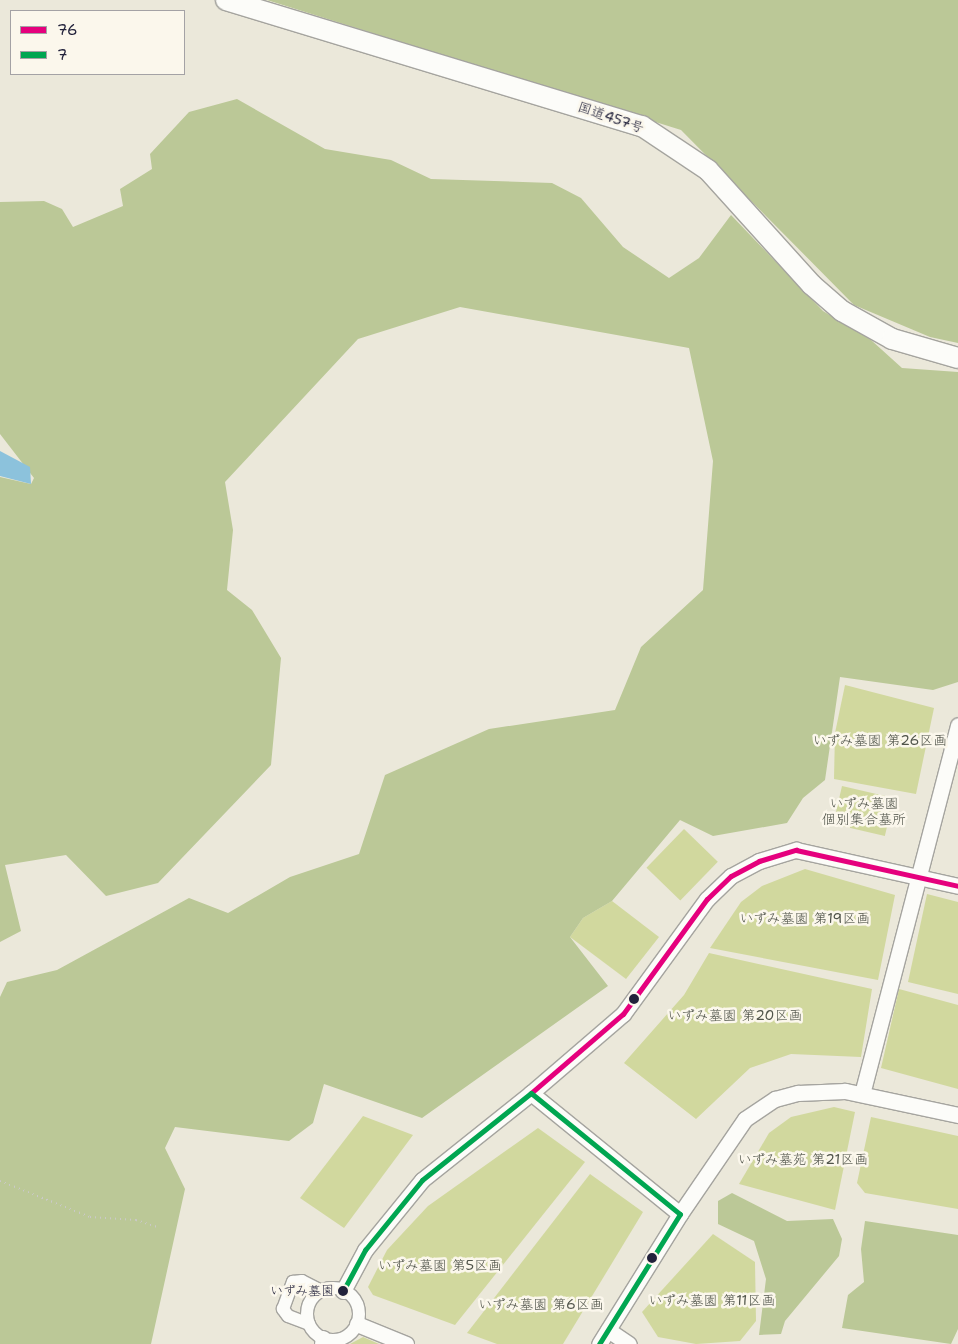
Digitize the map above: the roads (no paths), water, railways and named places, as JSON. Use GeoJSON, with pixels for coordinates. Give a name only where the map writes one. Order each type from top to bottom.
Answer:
{"type":"FeatureCollection","features":[{"type":"Feature","properties":{"kind":"highway","name":"国道457号"},"geometry":{"type":"LineString","coordinates":[[226,0],[642,126],[708,170],[812,285],[842,311],[892,339],[958,358]]}},
{"type":"Feature","properties":{"kind":"street"},"geometry":{"type":"LineString","coordinates":[[862,1094],[916,876],[958,725]]}},
{"type":"Feature","properties":{"kind":"street"},"geometry":{"type":"LineString","coordinates":[[343,1291],[365,1250],[422,1180],[531,1094],[623,1014],[707,899],[731,876],[796,850],[958,886]]}},
{"type":"Feature","properties":{"kind":"street"},"geometry":{"type":"LineString","coordinates":[[599,1344],[680,1214],[734,1133],[759,1108],[798,1093],[862,1094],[958,1115]]}},
{"type":"Feature","properties":{"kind":"street"},"geometry":{"type":"LineString","coordinates":[[531,1094],[680,1214]]}},
{"type":"Feature","properties":{"kind":"street"},"geometry":{"type":"LineString","coordinates":[[302,1281],[322,1291],[343,1291],[358,1308],[357,1324],[339,1339],[322,1341],[309,1324],[288,1316],[283,1309],[293,1282],[302,1281]]}},
{"type":"Feature","properties":{"kind":"street"},"geometry":{"type":"LineString","coordinates":[[309,1324],[309,1304],[322,1291]]}},
{"type":"Feature","properties":{"kind":"street"},"geometry":{"type":"LineString","coordinates":[[357,1324],[406,1344]]}},
{"type":"Feature","properties":{"kind":"street"},"geometry":{"type":"LineString","coordinates":[[608,1330],[629,1344]]}},
{"type":"Feature","properties":{"kind":"water"},"geometry":{"type":"Polygon","coordinates":[[[0,451],[30,467],[31,484],[0,476],[0,451]]]}},
{"type":"Feature","properties":{"kind":"place","name":"いずみ墓園"},"geometry":{"type":"Point","coordinates":[343,1291]}},
{"type":"Feature","properties":{"kind":"park label","name":"いずみ墓園 第26区画"},"geometry":{"type":"Point","coordinates":[880,740]}},
{"type":"Feature","properties":{"kind":"park label","name":"いずみ墓園 個別集合墓所"},"geometry":{"type":"Point","coordinates":[864,812]}},
{"type":"Feature","properties":{"kind":"park label","name":"いずみ墓園 第19区画"},"geometry":{"type":"Point","coordinates":[805,918]}},
{"type":"Feature","properties":{"kind":"park label","name":"いずみ墓園 第20区画"},"geometry":{"type":"Point","coordinates":[735,1015]}},
{"type":"Feature","properties":{"kind":"park label","name":"いずみ墓苑 第21区画"},"geometry":{"type":"Point","coordinates":[803,1159]}},
{"type":"Feature","properties":{"kind":"park label","name":"いずみ墓園 第5区画"},"geometry":{"type":"Point","coordinates":[440,1265]}},
{"type":"Feature","properties":{"kind":"park label","name":"いずみ墓園 第11区画"},"geometry":{"type":"Point","coordinates":[712,1300]}},
{"type":"Feature","properties":{"kind":"park label","name":"いずみ墓園 第6区画"},"geometry":{"type":"Point","coordinates":[541,1304]}}]}
